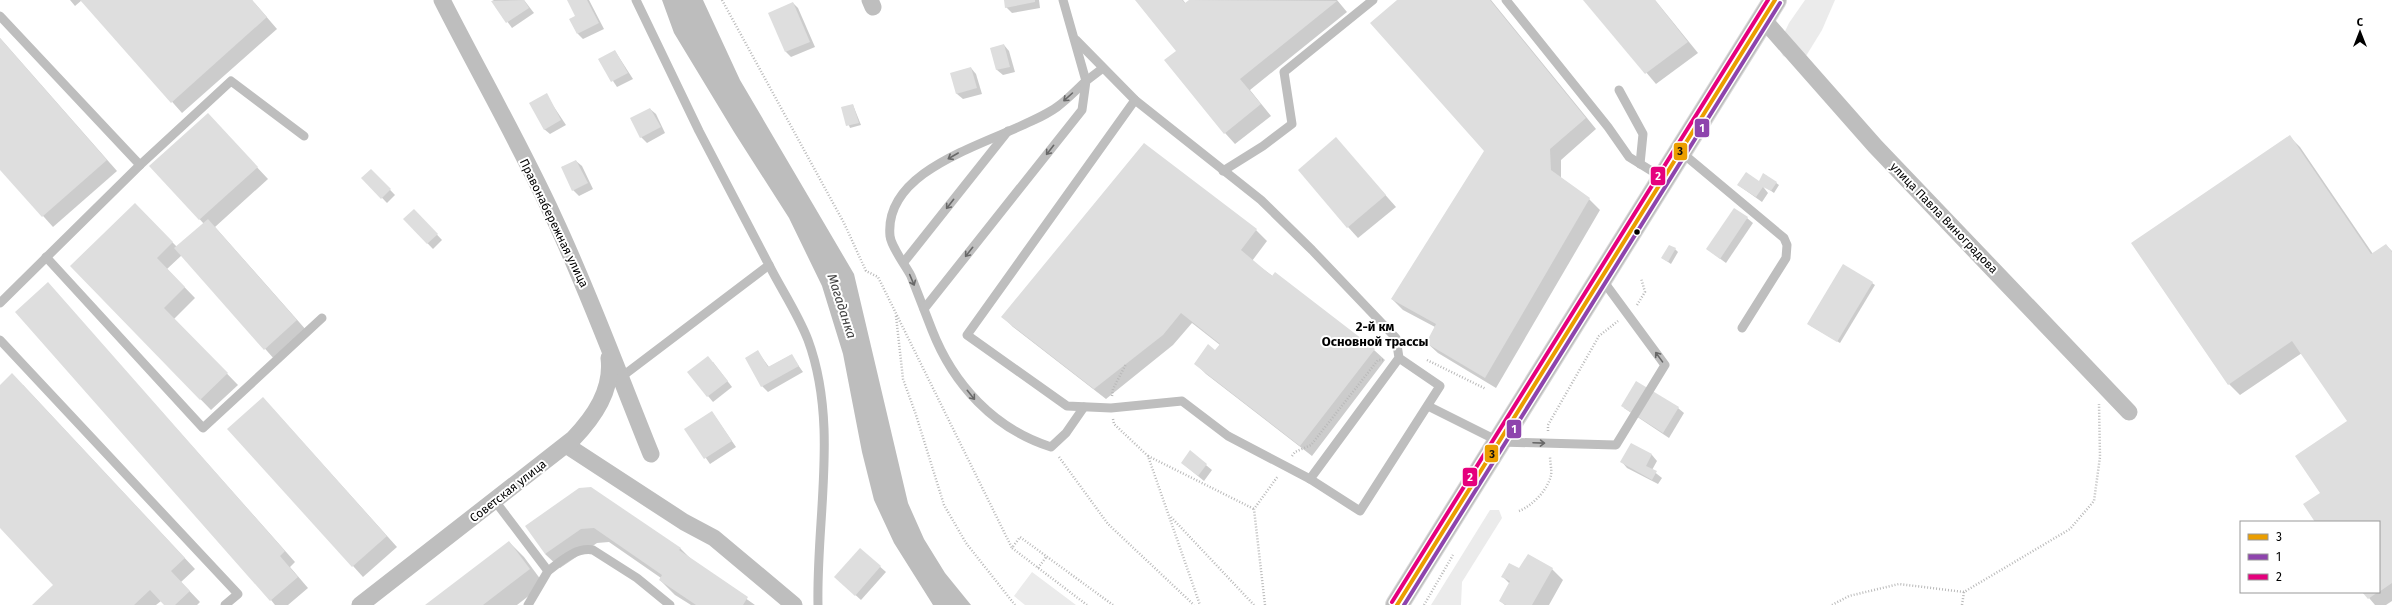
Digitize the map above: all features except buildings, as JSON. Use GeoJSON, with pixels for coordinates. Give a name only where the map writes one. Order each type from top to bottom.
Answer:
{"type":"FeatureCollection","features":[{"type":"Feature","properties":{"kind":"main road"},"geometry":{"type":"LineString","coordinates":[[1397,605],[1775,0]]}},
{"type":"Feature","properties":{"kind":"street","name":"Правонабережная улица"},"geometry":{"type":"LineString","coordinates":[[442,0],[554,217],[592,303],[607,347],[651,454]]}},
{"type":"Feature","properties":{"kind":"street","name":"улица Павла Виноградова"},"geometry":{"type":"LineString","coordinates":[[1764,19],[1876,146],[2129,412]]}},
{"type":"Feature","properties":{"kind":"street","name":"Советская улица"},"geometry":{"type":"LineString","coordinates":[[360,605],[566,445],[586,426],[604,394],[610,370],[607,347]]}},
{"type":"Feature","properties":{"kind":"street"},"geometry":{"type":"LineString","coordinates":[[566,445],[684,522],[714,538],[794,605]]}},
{"type":"Feature","properties":{"kind":"lane"},"geometry":{"type":"LineString","coordinates":[[636,0],[699,131],[808,340],[819,388],[825,434],[818,575],[818,605]]}},
{"type":"Feature","properties":{"kind":"lane"},"geometry":{"type":"LineString","coordinates":[[924,309],[1082,110],[1086,80],[1064,0]]}},
{"type":"Feature","properties":{"kind":"lane"},"geometry":{"type":"LineString","coordinates":[[1223,171],[1263,146],[1292,124],[1284,72],[1373,0]]}},
{"type":"Feature","properties":{"kind":"lane"},"geometry":{"type":"LineString","coordinates":[[1506,0],[1608,127],[1629,157],[1663,178]]}},
{"type":"Feature","properties":{"kind":"lane"},"geometry":{"type":"LineString","coordinates":[[0,16],[140,165]]}},
{"type":"Feature","properties":{"kind":"lane"},"geometry":{"type":"LineString","coordinates":[[1076,40],[1134,100],[1261,200],[1312,250],[1396,338],[1399,358],[1310,479]]}},
{"type":"Feature","properties":{"kind":"lane"},"geometry":{"type":"LineString","coordinates":[[1084,407],[1066,433],[1051,446],[1032,441],[1009,429],[983,410],[952,370],[904,262],[890,237],[892,208],[921,174],[965,149],[1057,107],[1086,80],[1104,68]]}},
{"type":"Feature","properties":{"kind":"lane"},"geometry":{"type":"LineString","coordinates":[[0,303],[140,165],[231,81],[304,136]]}},
{"type":"Feature","properties":{"kind":"lane"},"geometry":{"type":"LineString","coordinates":[[1620,90],[1642,134],[1640,164]]}},
{"type":"Feature","properties":{"kind":"lane"},"geometry":{"type":"LineString","coordinates":[[1134,100],[967,335],[1067,406],[1111,408],[1182,401],[1228,436],[1310,479],[1360,511],[1440,386],[1399,358]]}},
{"type":"Feature","properties":{"kind":"lane"},"geometry":{"type":"LineString","coordinates":[[904,262],[1009,130]]}},
{"type":"Feature","properties":{"kind":"lane"},"geometry":{"type":"LineString","coordinates":[[1681,152],[1784,238],[1787,245],[1786,258],[1742,328]]}},
{"type":"Feature","properties":{"kind":"lane"},"geometry":{"type":"LineString","coordinates":[[46,257],[203,428],[322,318]]}},
{"type":"Feature","properties":{"kind":"lane"},"geometry":{"type":"LineString","coordinates":[[620,378],[769,264]]}},
{"type":"Feature","properties":{"kind":"lane"},"geometry":{"type":"LineString","coordinates":[[1428,406],[1500,442],[1616,445],[1665,365],[1601,278]]}},
{"type":"Feature","properties":{"kind":"lane"},"geometry":{"type":"LineString","coordinates":[[0,340],[238,594],[225,605]]}},
{"type":"Feature","properties":{"kind":"lane"},"geometry":{"type":"LineString","coordinates":[[495,501],[548,570]]}},
{"type":"Feature","properties":{"kind":"lane"},"geometry":{"type":"LineString","coordinates":[[528,605],[548,570],[577,551],[585,549],[593,550],[637,578],[670,605]]}},
{"type":"Feature","properties":{"kind":"path"},"geometry":{"type":"LineString","coordinates":[[722,0],[844,223],[866,271],[878,277],[1012,548],[1087,605]]}},
{"type":"Feature","properties":{"kind":"path"},"geometry":{"type":"LineString","coordinates":[[1519,511],[1530,507],[1552,474],[1548,444],[1548,425],[1599,336],[1637,305],[1644,292],[1641,278]]}},
{"type":"Feature","properties":{"kind":"path"},"geometry":{"type":"LineString","coordinates":[[896,313],[903,379],[916,415],[944,505],[966,543],[1016,605]]}},
{"type":"Feature","properties":{"kind":"path"},"geometry":{"type":"LineString","coordinates":[[1126,364],[1113,389],[1111,408],[1114,424],[1148,456],[1254,509]]}},
{"type":"Feature","properties":{"kind":"path"},"geometry":{"type":"LineString","coordinates":[[1832,605],[1849,596],[1899,584],[1964,592],[2070,529],[2094,501],[2100,457],[2098,380]]}},
{"type":"Feature","properties":{"kind":"path"},"geometry":{"type":"LineString","coordinates":[[1051,446],[1108,524],[1194,605]]}},
{"type":"Feature","properties":{"kind":"path"},"geometry":{"type":"LineString","coordinates":[[1148,456],[1200,605]]}},
{"type":"Feature","properties":{"kind":"path"},"geometry":{"type":"LineString","coordinates":[[1169,516],[1254,605]]}},
{"type":"Feature","properties":{"kind":"path"},"geometry":{"type":"LineString","coordinates":[[1012,548],[1020,537],[1113,605]]}},
{"type":"Feature","properties":{"kind":"path"},"geometry":{"type":"LineString","coordinates":[[1038,568],[1047,556]]}},
{"type":"Feature","properties":{"kind":"path"},"geometry":{"type":"LineString","coordinates":[[1962,605],[1964,592]]}},
{"type":"Feature","properties":{"kind":"path"},"geometry":{"type":"LineString","coordinates":[[1103,605],[1107,600]]}},
{"type":"Feature","properties":{"kind":"shaded area"},"geometry":{"type":"Polygon","coordinates":[[[1805,0],[1835,0],[1822,30],[1806,56],[1796,61],[1783,56],[1778,46],[1789,23],[1805,0]]]}},
{"type":"Feature","properties":{"kind":"shaded area"},"geometry":{"type":"Polygon","coordinates":[[[1490,510],[1499,510],[1502,518],[1462,582],[1461,605],[1431,605],[1490,510]]]}},
{"type":"Feature","properties":{"kind":"shaded area"},"geometry":{"type":"Polygon","coordinates":[[[1032,572],[1076,605],[1025,605],[1014,596],[1032,572]]]}},
{"type":"Feature","properties":{"kind":"water","name":"Магаданка"},"geometry":{"type":"Polygon","coordinates":[[[662,0],[703,0],[740,80],[854,274],[908,503],[924,539],[945,573],[971,605],[933,605],[894,543],[874,500],[862,452],[843,354],[822,286],[789,218],[734,132],[674,33],[662,0]]]}},
{"type":"Feature","properties":{"kind":"transit line","name":"2"},"geometry":{"type":"LineString","coordinates":[[1392,602],[1768,0]]}},
{"type":"Feature","properties":{"kind":"transit line","name":"3"},"geometry":{"type":"LineString","coordinates":[[1397,605],[1775,0]]}},
{"type":"Feature","properties":{"kind":"transit line","name":"1"},"geometry":{"type":"LineString","coordinates":[[1404,605],[1780,3]]}},
{"type":"Feature","properties":{"kind":"district","name":"2-й км Основной трассы"},"geometry":{"type":"Point","coordinates":[1375,334]}}]}
